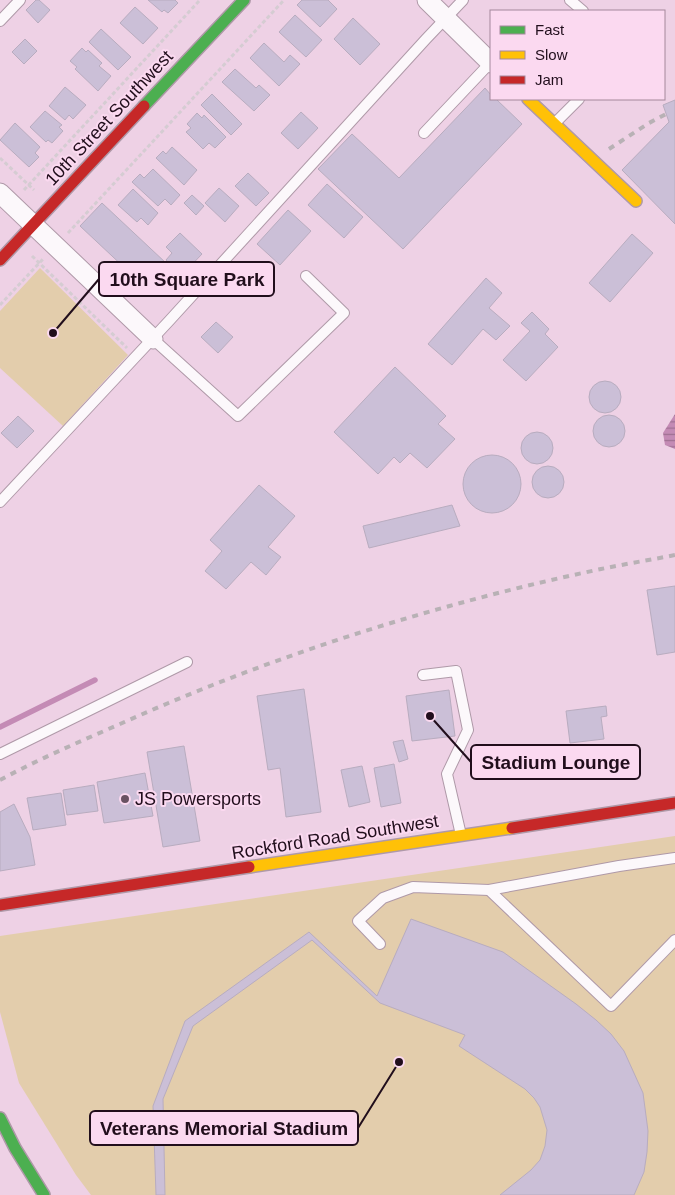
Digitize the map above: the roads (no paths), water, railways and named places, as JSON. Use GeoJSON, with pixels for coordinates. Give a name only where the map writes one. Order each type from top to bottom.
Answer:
{"type":"FeatureCollection","features":[{"type":"Feature","properties":{"kind":"street","name":"10th Street Southwest"},"geometry":{"type":"LineString","coordinates":[[0,260],[244,0]]}},
{"type":"Feature","properties":{"kind":"street"},"geometry":{"type":"LineString","coordinates":[[427,0],[490,61]]}},
{"type":"Feature","properties":{"kind":"street"},"geometry":{"type":"LineString","coordinates":[[529,100],[636,201]]}},
{"type":"Feature","properties":{"kind":"street"},"geometry":{"type":"LineString","coordinates":[[0,193],[153,339]]}},
{"type":"Feature","properties":{"kind":"street","name":"Rockford Road Southwest"},"geometry":{"type":"LineString","coordinates":[[0,905],[675,804]]}},
{"type":"Feature","properties":{"kind":"street"},"geometry":{"type":"LineString","coordinates":[[0,1118],[25,1166],[44,1195]]}},
{"type":"Feature","properties":{"kind":"street"},"geometry":{"type":"LineString","coordinates":[[0,1144],[25,1166]]}},
{"type":"Feature","properties":{"kind":"lane"},"geometry":{"type":"LineString","coordinates":[[0,21],[20,0]]}},
{"type":"Feature","properties":{"kind":"lane"},"geometry":{"type":"LineString","coordinates":[[0,502],[153,339],[463,0]]}},
{"type":"Feature","properties":{"kind":"lane"},"geometry":{"type":"LineString","coordinates":[[570,0],[582,10]]}},
{"type":"Feature","properties":{"kind":"lane"},"geometry":{"type":"LineString","coordinates":[[424,133],[490,63]]}},
{"type":"Feature","properties":{"kind":"lane"},"geometry":{"type":"LineString","coordinates":[[554,124],[578,100]]}},
{"type":"Feature","properties":{"kind":"lane"},"geometry":{"type":"LineString","coordinates":[[153,339],[238,416],[344,313],[306,276]]}},
{"type":"Feature","properties":{"kind":"lane"},"geometry":{"type":"LineString","coordinates":[[0,754],[187,662]]}},
{"type":"Feature","properties":{"kind":"lane"},"geometry":{"type":"LineString","coordinates":[[423,675],[456,671],[468,730],[447,774],[461,836]]}},
{"type":"Feature","properties":{"kind":"lane"},"geometry":{"type":"LineString","coordinates":[[380,944],[358,922],[383,898],[413,887],[489,890],[619,866],[675,858]]}},
{"type":"Feature","properties":{"kind":"lane"},"geometry":{"type":"LineString","coordinates":[[489,890],[611,1006],[675,940]]}},
{"type":"Feature","properties":{"kind":"waterway"},"geometry":{"type":"LineString","coordinates":[[0,727],[95,680]]}},
{"type":"Feature","properties":{"kind":"railway"},"geometry":{"type":"LineString","coordinates":[[609,149],[666,114]]}},
{"type":"Feature","properties":{"kind":"railway"},"geometry":{"type":"LineString","coordinates":[[0,780],[59,751],[178,699],[296,654],[417,615],[478,598],[601,569],[675,555]]}},
{"type":"Feature","properties":{"kind":"place","name":"10th Square Park"},"geometry":{"type":"Point","coordinates":[53,333]}},
{"type":"Feature","properties":{"kind":"place","name":"Stadium Lounge"},"geometry":{"type":"Point","coordinates":[430,716]}},
{"type":"Feature","properties":{"kind":"place","name":"JS Powersports"},"geometry":{"type":"Point","coordinates":[125,799]}},
{"type":"Feature","properties":{"kind":"place","name":"Veterans Memorial Stadium"},"geometry":{"type":"Point","coordinates":[399,1062]}}]}
